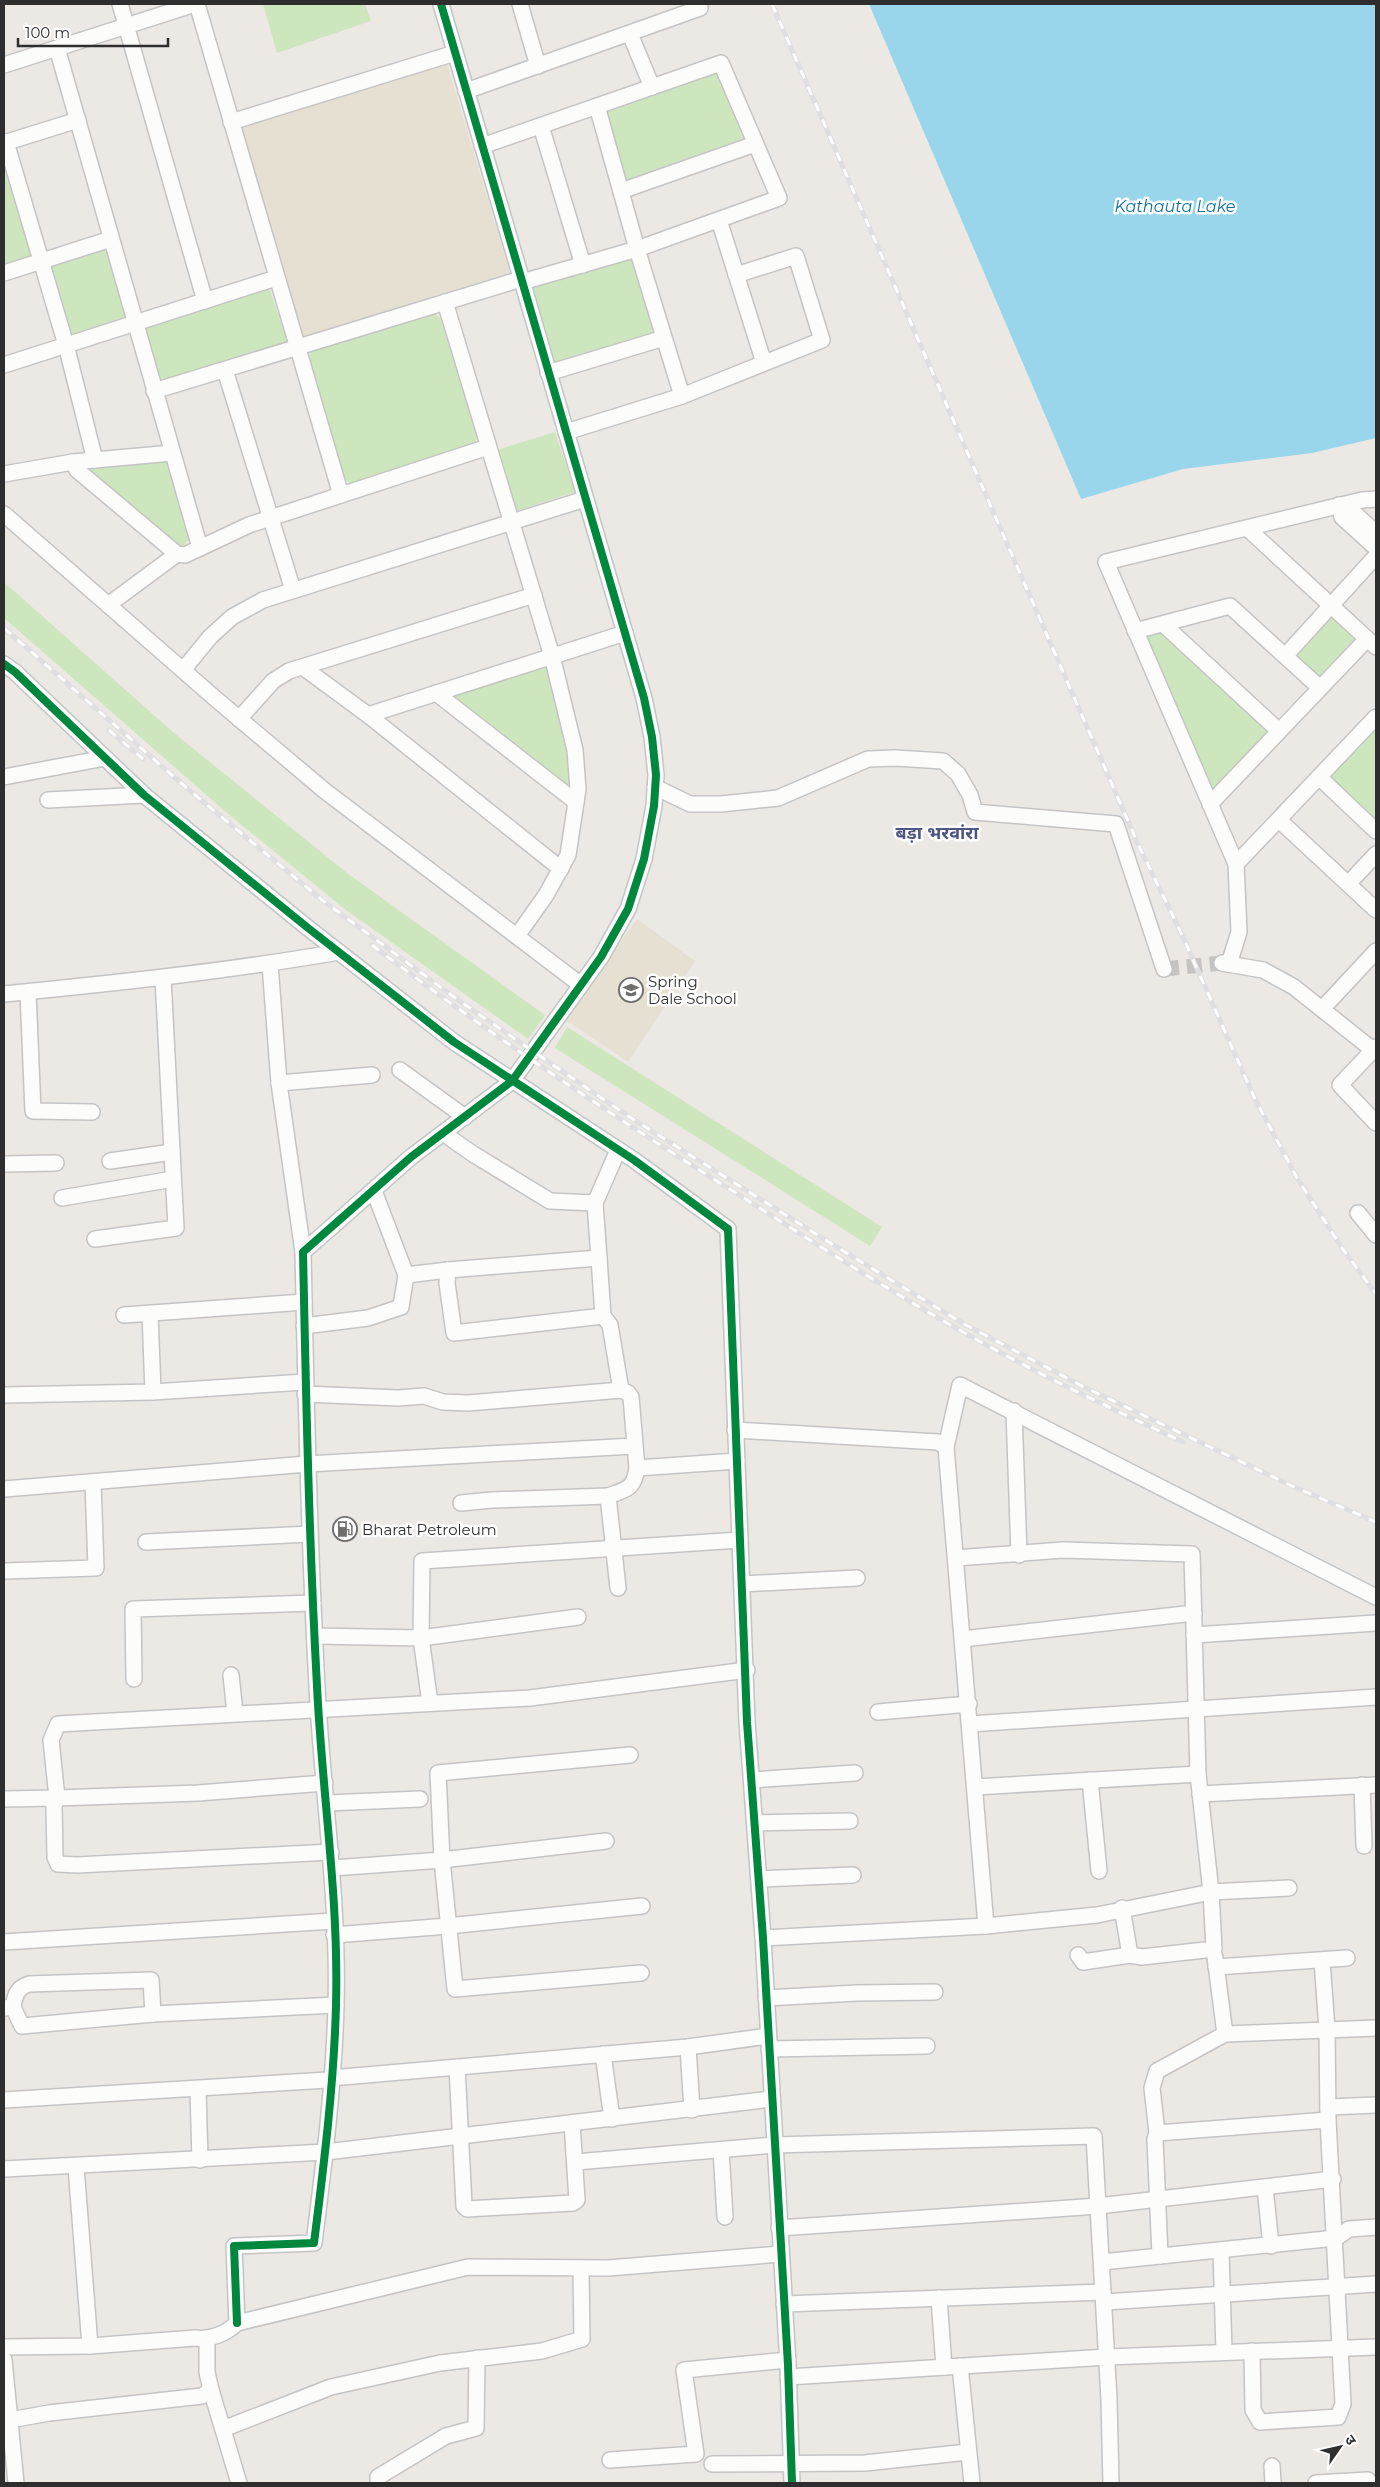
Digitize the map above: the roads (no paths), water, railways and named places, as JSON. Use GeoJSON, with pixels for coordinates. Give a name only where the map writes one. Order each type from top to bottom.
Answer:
{"type":"FeatureCollection","features":[{"type":"Feature","properties":{"kind":"street"},"geometry":{"type":"LineString","coordinates":[[120,4],[205,301]]}},
{"type":"Feature","properties":{"kind":"street"},"geometry":{"type":"LineString","coordinates":[[4,65],[196,4],[296,348],[341,495]]}},
{"type":"Feature","properties":{"kind":"street"},"geometry":{"type":"LineString","coordinates":[[303,1252],[411,1157],[512,1081],[601,957],[628,909],[644,860],[654,806],[655,787],[652,737],[644,698],[441,4]]}},
{"type":"Feature","properties":{"kind":"street"},"geometry":{"type":"LineString","coordinates":[[520,4],[538,66]]}},
{"type":"Feature","properties":{"kind":"street"},"geometry":{"type":"LineString","coordinates":[[466,92],[700,8],[698,4]]}},
{"type":"Feature","properties":{"kind":"street"},"geometry":{"type":"LineString","coordinates":[[630,34],[652,87]]}},
{"type":"Feature","properties":{"kind":"street"},"geometry":{"type":"LineString","coordinates":[[57,48],[200,548]]}},
{"type":"Feature","properties":{"kind":"street"},"geometry":{"type":"LineString","coordinates":[[231,122],[455,53]]}},
{"type":"Feature","properties":{"kind":"street"},"geometry":{"type":"LineString","coordinates":[[154,391],[445,302],[637,249],[779,198],[722,63],[482,146]]}},
{"type":"Feature","properties":{"kind":"street"},"geometry":{"type":"LineString","coordinates":[[597,106],[637,249],[682,396]]}},
{"type":"Feature","properties":{"kind":"street"},"geometry":{"type":"LineString","coordinates":[[78,120],[5,142],[66,345],[95,460]]}},
{"type":"Feature","properties":{"kind":"street"},"geometry":{"type":"LineString","coordinates":[[541,126],[582,265]]}},
{"type":"Feature","properties":{"kind":"street"},"geometry":{"type":"LineString","coordinates":[[621,191],[755,144]]}},
{"type":"Feature","properties":{"kind":"street"},"geometry":{"type":"LineString","coordinates":[[719,220],[764,364]]}},
{"type":"Feature","properties":{"kind":"street"},"geometry":{"type":"LineString","coordinates":[[4,273],[111,239]]}},
{"type":"Feature","properties":{"kind":"street"},"geometry":{"type":"LineString","coordinates":[[566,432],[682,396],[822,340],[796,256],[736,275]]}},
{"type":"Feature","properties":{"kind":"street"},"geometry":{"type":"LineString","coordinates":[[4,365],[276,278]]}},
{"type":"Feature","properties":{"kind":"street"},"geometry":{"type":"LineString","coordinates":[[445,302],[552,656],[575,750],[578,789],[568,856],[546,895],[516,936]]}},
{"type":"Feature","properties":{"kind":"street"},"geometry":{"type":"LineString","coordinates":[[548,373],[664,338]]}},
{"type":"Feature","properties":{"kind":"street"},"geometry":{"type":"LineString","coordinates":[[225,370],[293,590]]}},
{"type":"Feature","properties":{"kind":"street"},"geometry":{"type":"LineString","coordinates":[[108,605],[178,554],[185,554],[271,518],[488,447]]}},
{"type":"Feature","properties":{"kind":"street"},"geometry":{"type":"LineString","coordinates":[[4,474],[73,462],[172,453]]}},
{"type":"Feature","properties":{"kind":"street"},"geometry":{"type":"LineString","coordinates":[[73,462],[77,470],[178,554]]}},
{"type":"Feature","properties":{"kind":"street"},"geometry":{"type":"LineString","coordinates":[[183,670],[210,637],[232,617],[263,600],[585,498]]}},
{"type":"Feature","properties":{"kind":"street"},"geometry":{"type":"LineString","coordinates":[[1376,499],[1339,506],[1106,562],[1236,864],[1239,932],[1225,964],[1263,970],[1294,986],[1375,1048],[1340,1085],[1376,1122]]}},
{"type":"Feature","properties":{"kind":"street"},"geometry":{"type":"LineString","coordinates":[[1339,506],[1351,510],[1376,533]]}},
{"type":"Feature","properties":{"kind":"street"},"geometry":{"type":"LineString","coordinates":[[1339,506],[1342,517],[1376,548]]}},
{"type":"Feature","properties":{"kind":"street"},"geometry":{"type":"LineString","coordinates":[[4,514],[324,791],[581,985]]}},
{"type":"Feature","properties":{"kind":"street"},"geometry":{"type":"LineString","coordinates":[[1210,804],[1320,688],[1372,643],[1247,528]]}},
{"type":"Feature","properties":{"kind":"street"},"geometry":{"type":"LineString","coordinates":[[1285,656],[1376,556]]}},
{"type":"Feature","properties":{"kind":"street"},"geometry":{"type":"LineString","coordinates":[[239,719],[273,681],[289,671],[304,668],[534,595]]}},
{"type":"Feature","properties":{"kind":"street"},"geometry":{"type":"LineString","coordinates":[[1135,631],[1230,606],[1320,688]]}},
{"type":"Feature","properties":{"kind":"street"},"geometry":{"type":"LineString","coordinates":[[1163,624],[1279,731]]}},
{"type":"Feature","properties":{"kind":"street"},"geometry":{"type":"LineString","coordinates":[[368,715],[625,633]]}},
{"type":"Feature","properties":{"kind":"street"},"geometry":{"type":"LineString","coordinates":[[4,664],[15,672],[144,796],[454,1042],[618,1150],[728,1229],[735,1430],[752,1780],[788,2360],[792,2483]]}},
{"type":"Feature","properties":{"kind":"street"},"geometry":{"type":"LineString","coordinates":[[304,668],[368,715],[561,869]]}},
{"type":"Feature","properties":{"kind":"street"},"geometry":{"type":"LineString","coordinates":[[436,694],[576,802]]}},
{"type":"Feature","properties":{"kind":"street"},"geometry":{"type":"LineString","coordinates":[[1236,864],[1376,717]]}},
{"type":"Feature","properties":{"kind":"street"},"geometry":{"type":"LineString","coordinates":[[4,777],[105,758]]}},
{"type":"Feature","properties":{"kind":"street"},"geometry":{"type":"LineString","coordinates":[[655,787],[690,804],[721,804],[778,798],[868,759],[895,758],[943,761],[958,774],[970,795],[974,812],[1116,824],[1164,969]]}},
{"type":"Feature","properties":{"kind":"street"},"geometry":{"type":"LineString","coordinates":[[1319,777],[1376,831]]}},
{"type":"Feature","properties":{"kind":"street"},"geometry":{"type":"LineString","coordinates":[[48,800],[144,796]]}},
{"type":"Feature","properties":{"kind":"street"},"geometry":{"type":"LineString","coordinates":[[1278,820],[1376,910]]}},
{"type":"Feature","properties":{"kind":"street"},"geometry":{"type":"LineString","coordinates":[[1348,884],[1376,854]]}},
{"type":"Feature","properties":{"kind":"street"},"geometry":{"type":"LineString","coordinates":[[1322,1009],[1376,950]]}},
{"type":"Feature","properties":{"kind":"street"},"geometry":{"type":"LineString","coordinates":[[4,994],[163,978],[270,964],[339,952]]}},
{"type":"Feature","properties":{"kind":"street"},"geometry":{"type":"LineString","coordinates":[[237,2323],[234,2246],[314,2243],[326,2152],[336,2005],[332,1868],[318,1708],[314,1636],[307,1464],[303,1252],[279,1083],[270,964]]}},
{"type":"Feature","properties":{"kind":"street"},"geometry":{"type":"LineString","coordinates":[[95,1239],[176,1228],[163,978]]}},
{"type":"Feature","properties":{"kind":"street"},"geometry":{"type":"LineString","coordinates":[[28,992],[33,1111],[92,1112]]}},
{"type":"Feature","properties":{"kind":"street"},"geometry":{"type":"LineString","coordinates":[[400,1070],[465,1117]]}},
{"type":"Feature","properties":{"kind":"street"},"geometry":{"type":"LineString","coordinates":[[279,1083],[372,1075]]}},
{"type":"Feature","properties":{"kind":"street"},"geometry":{"type":"LineString","coordinates":[[443,1133],[473,1154],[550,1200],[595,1203]]}},
{"type":"Feature","properties":{"kind":"street"},"geometry":{"type":"LineString","coordinates":[[618,1150],[595,1203],[603,1316],[610,1325],[621,1390]]}},
{"type":"Feature","properties":{"kind":"street"},"geometry":{"type":"LineString","coordinates":[[110,1161],[172,1152]]}},
{"type":"Feature","properties":{"kind":"street"},"geometry":{"type":"LineString","coordinates":[[4,1164],[56,1163]]}},
{"type":"Feature","properties":{"kind":"street"},"geometry":{"type":"LineString","coordinates":[[62,1198],[174,1179]]}},
{"type":"Feature","properties":{"kind":"street"},"geometry":{"type":"LineString","coordinates":[[304,1326],[368,1318],[401,1307],[406,1275],[374,1191]]}},
{"type":"Feature","properties":{"kind":"street"},"geometry":{"type":"LineString","coordinates":[[1358,1213],[1376,1235]]}},
{"type":"Feature","properties":{"kind":"street"},"geometry":{"type":"LineString","coordinates":[[406,1275],[599,1258]]}},
{"type":"Feature","properties":{"kind":"street"},"geometry":{"type":"LineString","coordinates":[[448,1270],[447,1283],[454,1333],[603,1316]]}},
{"type":"Feature","properties":{"kind":"street"},"geometry":{"type":"LineString","coordinates":[[124,1315],[304,1302]]}},
{"type":"Feature","properties":{"kind":"street"},"geometry":{"type":"LineString","coordinates":[[150,1313],[153,1392]]}},
{"type":"Feature","properties":{"kind":"street"},"geometry":{"type":"LineString","coordinates":[[986,1926],[946,1446],[960,1385],[1376,1597]]}},
{"type":"Feature","properties":{"kind":"street"},"geometry":{"type":"LineString","coordinates":[[4,1395],[305,1388],[398,1398],[424,1396],[443,1402],[468,1403],[621,1390],[628,1392],[631,1397],[637,1468],[635,1480],[631,1486],[608,1496],[492,1500],[462,1503]]}},
{"type":"Feature","properties":{"kind":"street"},"geometry":{"type":"LineString","coordinates":[[1014,1411],[1020,1555]]}},
{"type":"Feature","properties":{"kind":"street"},"geometry":{"type":"LineString","coordinates":[[735,1430],[938,1442],[946,1446]]}},
{"type":"Feature","properties":{"kind":"street"},"geometry":{"type":"LineString","coordinates":[[4,1489],[307,1464],[634,1446]]}},
{"type":"Feature","properties":{"kind":"street"},"geometry":{"type":"LineString","coordinates":[[637,1468],[737,1462]]}},
{"type":"Feature","properties":{"kind":"street"},"geometry":{"type":"LineString","coordinates":[[4,1571],[96,1568],[93,1482]]}},
{"type":"Feature","properties":{"kind":"street"},"geometry":{"type":"LineString","coordinates":[[608,1496],[618,1588]]}},
{"type":"Feature","properties":{"kind":"street"},"geometry":{"type":"LineString","coordinates":[[146,1542],[310,1534]]}},
{"type":"Feature","properties":{"kind":"street"},"geometry":{"type":"LineString","coordinates":[[430,1703],[421,1638],[422,1561],[740,1540]]}},
{"type":"Feature","properties":{"kind":"street"},"geometry":{"type":"LineString","coordinates":[[956,1558],[1020,1555],[1062,1550],[1192,1554],[1198,1774],[1211,1892],[1214,1948],[1225,2034]]}},
{"type":"Feature","properties":{"kind":"street"},"geometry":{"type":"LineString","coordinates":[[742,1584],[857,1578]]}},
{"type":"Feature","properties":{"kind":"street"},"geometry":{"type":"LineString","coordinates":[[134,1678],[133,1609],[313,1603]]}},
{"type":"Feature","properties":{"kind":"street"},"geometry":{"type":"LineString","coordinates":[[963,1639],[1194,1613]]}},
{"type":"Feature","properties":{"kind":"street"},"geometry":{"type":"LineString","coordinates":[[314,1636],[421,1638],[578,1616]]}},
{"type":"Feature","properties":{"kind":"street"},"geometry":{"type":"LineString","coordinates":[[1194,1635],[1376,1623]]}},
{"type":"Feature","properties":{"kind":"street"},"geometry":{"type":"LineString","coordinates":[[331,1852],[77,1865],[58,1864],[55,1857],[54,1806],[57,1798],[51,1740],[58,1724],[318,1708],[530,1698],[747,1670]]}},
{"type":"Feature","properties":{"kind":"street"},"geometry":{"type":"LineString","coordinates":[[231,1675],[235,1713]]}},
{"type":"Feature","properties":{"kind":"street"},"geometry":{"type":"LineString","coordinates":[[970,1724],[1376,1697]]}},
{"type":"Feature","properties":{"kind":"street"},"geometry":{"type":"LineString","coordinates":[[878,1712],[969,1704]]}},
{"type":"Feature","properties":{"kind":"street"},"geometry":{"type":"LineString","coordinates":[[630,1755],[438,1773],[442,1860],[454,1989],[641,1973]]}},
{"type":"Feature","properties":{"kind":"street"},"geometry":{"type":"LineString","coordinates":[[752,1780],[856,1773]]}},
{"type":"Feature","properties":{"kind":"street"},"geometry":{"type":"LineString","coordinates":[[975,1787],[1198,1774]]}},
{"type":"Feature","properties":{"kind":"street"},"geometry":{"type":"LineString","coordinates":[[1090,1780],[1098,1871]]}},
{"type":"Feature","properties":{"kind":"street"},"geometry":{"type":"LineString","coordinates":[[4,1799],[198,1792],[325,1783]]}},
{"type":"Feature","properties":{"kind":"street"},"geometry":{"type":"LineString","coordinates":[[1200,1794],[1369,1785],[1364,1846]]}},
{"type":"Feature","properties":{"kind":"street"},"geometry":{"type":"LineString","coordinates":[[327,1803],[420,1799]]}},
{"type":"Feature","properties":{"kind":"street"},"geometry":{"type":"LineString","coordinates":[[755,1824],[850,1821]]}},
{"type":"Feature","properties":{"kind":"street"},"geometry":{"type":"LineString","coordinates":[[332,1868],[442,1860],[606,1841]]}},
{"type":"Feature","properties":{"kind":"street"},"geometry":{"type":"LineString","coordinates":[[759,1880],[853,1875]]}},
{"type":"Feature","properties":{"kind":"street"},"geometry":{"type":"LineString","coordinates":[[763,1938],[986,1926],[1097,1915],[1122,1908],[1211,1892],[1289,1888]]}},
{"type":"Feature","properties":{"kind":"street"},"geometry":{"type":"LineString","coordinates":[[4,1942],[334,1928],[448,1926],[642,1906]]}},
{"type":"Feature","properties":{"kind":"street"},"geometry":{"type":"LineString","coordinates":[[1122,1908],[1130,1955]]}},
{"type":"Feature","properties":{"kind":"street"},"geometry":{"type":"LineString","coordinates":[[1078,1955],[1083,1962],[1130,1955],[1142,1957],[1214,1948]]}},
{"type":"Feature","properties":{"kind":"street"},"geometry":{"type":"LineString","coordinates":[[1216,1967],[1347,1958]]}},
{"type":"Feature","properties":{"kind":"street"},"geometry":{"type":"LineString","coordinates":[[1252,2351],[1253,2410],[1260,2422],[1338,2417],[1343,2404],[1336,2238],[1328,2113],[1327,2029],[1322,1961]]}},
{"type":"Feature","properties":{"kind":"street"},"geometry":{"type":"LineString","coordinates":[[153,2014],[151,1980],[29,1984],[21,1987],[9,2008],[22,2026],[153,2014],[336,2005]]}},
{"type":"Feature","properties":{"kind":"street"},"geometry":{"type":"LineString","coordinates":[[766,1998],[857,1993],[935,1992]]}},
{"type":"Feature","properties":{"kind":"street"},"geometry":{"type":"LineString","coordinates":[[1160,2256],[1157,2133],[1152,2088],[1157,2071],[1225,2034],[1376,2028]]}},
{"type":"Feature","properties":{"kind":"street"},"geometry":{"type":"LineString","coordinates":[[4,2100],[198,2090],[327,2080],[331,2078],[458,2066],[768,2042],[927,2046]]}},
{"type":"Feature","properties":{"kind":"street"},"geometry":{"type":"LineString","coordinates":[[688,2047],[692,2110]]}},
{"type":"Feature","properties":{"kind":"street"},"geometry":{"type":"LineString","coordinates":[[603,2054],[612,2118]]}},
{"type":"Feature","properties":{"kind":"street"},"geometry":{"type":"LineString","coordinates":[[458,2066],[464,2206],[467,2209],[572,2203],[577,2200],[572,2123]]}},
{"type":"Feature","properties":{"kind":"street"},"geometry":{"type":"LineString","coordinates":[[198,2090],[200,2160]]}},
{"type":"Feature","properties":{"kind":"street"},"geometry":{"type":"LineString","coordinates":[[4,2169],[326,2152],[692,2110],[771,2099]]}},
{"type":"Feature","properties":{"kind":"street"},"geometry":{"type":"LineString","coordinates":[[1157,2133],[1328,2113],[1376,2105]]}},
{"type":"Feature","properties":{"kind":"street"},"geometry":{"type":"LineString","coordinates":[[576,2162],[774,2145],[1094,2136],[1107,2357],[1111,2483]]}},
{"type":"Feature","properties":{"kind":"street"},"geometry":{"type":"LineString","coordinates":[[721,2150],[725,2217]]}},
{"type":"Feature","properties":{"kind":"street"},"geometry":{"type":"LineString","coordinates":[[76,2166],[90,2346]]}},
{"type":"Feature","properties":{"kind":"street"},"geometry":{"type":"LineString","coordinates":[[779,2228],[1098,2206],[1265,2186],[1333,2180]]}},
{"type":"Feature","properties":{"kind":"street"},"geometry":{"type":"LineString","coordinates":[[1265,2186],[1271,2246]]}},
{"type":"Feature","properties":{"kind":"street"},"geometry":{"type":"LineString","coordinates":[[1102,2262],[1336,2238],[1349,2229],[1376,2228]]}},
{"type":"Feature","properties":{"kind":"street"},"geometry":{"type":"LineString","coordinates":[[1221,2250],[1224,2352]]}},
{"type":"Feature","properties":{"kind":"street"},"geometry":{"type":"LineString","coordinates":[[4,2347],[90,2346],[195,2338],[207,2340],[232,2329],[237,2323],[468,2267],[581,2268],[781,2254]]}},
{"type":"Feature","properties":{"kind":"street"},"geometry":{"type":"LineString","coordinates":[[223,2429],[330,2387],[440,2363],[542,2351],[582,2338],[581,2268]]}},
{"type":"Feature","properties":{"kind":"street"},"geometry":{"type":"LineString","coordinates":[[784,2304],[939,2298],[1222,2296],[1376,2284]]}},
{"type":"Feature","properties":{"kind":"street"},"geometry":{"type":"LineString","coordinates":[[939,2298],[944,2367]]}},
{"type":"Feature","properties":{"kind":"street"},"geometry":{"type":"LineString","coordinates":[[207,2340],[207,2372],[210,2390],[239,2483]]}},
{"type":"Feature","properties":{"kind":"street"},"geometry":{"type":"LineString","coordinates":[[788,2377],[1107,2357],[1376,2347]]}},
{"type":"Feature","properties":{"kind":"street"},"geometry":{"type":"LineString","coordinates":[[378,2483],[378,2477],[446,2436],[476,2428],[477,2358]]}},
{"type":"Feature","properties":{"kind":"street"},"geometry":{"type":"LineString","coordinates":[[4,2360],[16,2483]]}},
{"type":"Feature","properties":{"kind":"street"},"geometry":{"type":"LineString","coordinates":[[610,2460],[696,2454],[684,2370],[788,2360]]}},
{"type":"Feature","properties":{"kind":"street"},"geometry":{"type":"LineString","coordinates":[[960,2366],[972,2483]]}},
{"type":"Feature","properties":{"kind":"street"},"geometry":{"type":"LineString","coordinates":[[10,2420],[50,2413],[202,2396],[210,2390]]}},
{"type":"Feature","properties":{"kind":"street"},"geometry":{"type":"LineString","coordinates":[[712,2464],[866,2463],[968,2452]]}},
{"type":"Feature","properties":{"kind":"street"},"geometry":{"type":"LineString","coordinates":[[1272,2466],[1273,2483]]}},
{"type":"Feature","properties":{"kind":"street"},"geometry":{"type":"LineString","coordinates":[[1316,2483],[1368,2480]]}},
{"type":"Feature","properties":{"kind":"water","name":"Kathauta Lake"},"geometry":{"type":"Polygon","coordinates":[[[869,4],[1376,4],[1376,438],[1312,453],[1183,469],[1081,499],[869,4]]]}},
{"type":"Feature","properties":{"kind":"tunnel"},"geometry":{"type":"LineString","coordinates":[[1164,969],[1222,963]]}},
{"type":"Feature","properties":{"kind":"railway"},"geometry":{"type":"LineString","coordinates":[[772,4],[1138,844],[1183,937],[1254,1097],[1297,1178],[1342,1248],[1376,1294]]}},
{"type":"Feature","properties":{"kind":"railway"},"geometry":{"type":"LineString","coordinates":[[4,628],[189,790],[322,900],[458,1000],[628,1116],[835,1246],[964,1324],[1084,1387],[1292,1486],[1376,1522]]}},
{"type":"Feature","properties":{"kind":"railway"},"geometry":{"type":"LineString","coordinates":[[109,730],[143,759]]}},
{"type":"Feature","properties":{"kind":"railway"},"geometry":{"type":"LineString","coordinates":[[372,945],[506,1042],[597,1104],[872,1279],[1011,1358],[1183,1442]]}},
{"type":"Feature","properties":{"kind":"place","name":"Spring Dale School"},"geometry":{"type":"Point","coordinates":[631,990]}},
{"type":"Feature","properties":{"kind":"place","name":"Bharat Petroleum"},"geometry":{"type":"Point","coordinates":[345,1529]}},
{"type":"Feature","properties":{"kind":"district","name":"बड़ा भरवांरा"},"geometry":{"type":"Point","coordinates":[937,833]}}]}
